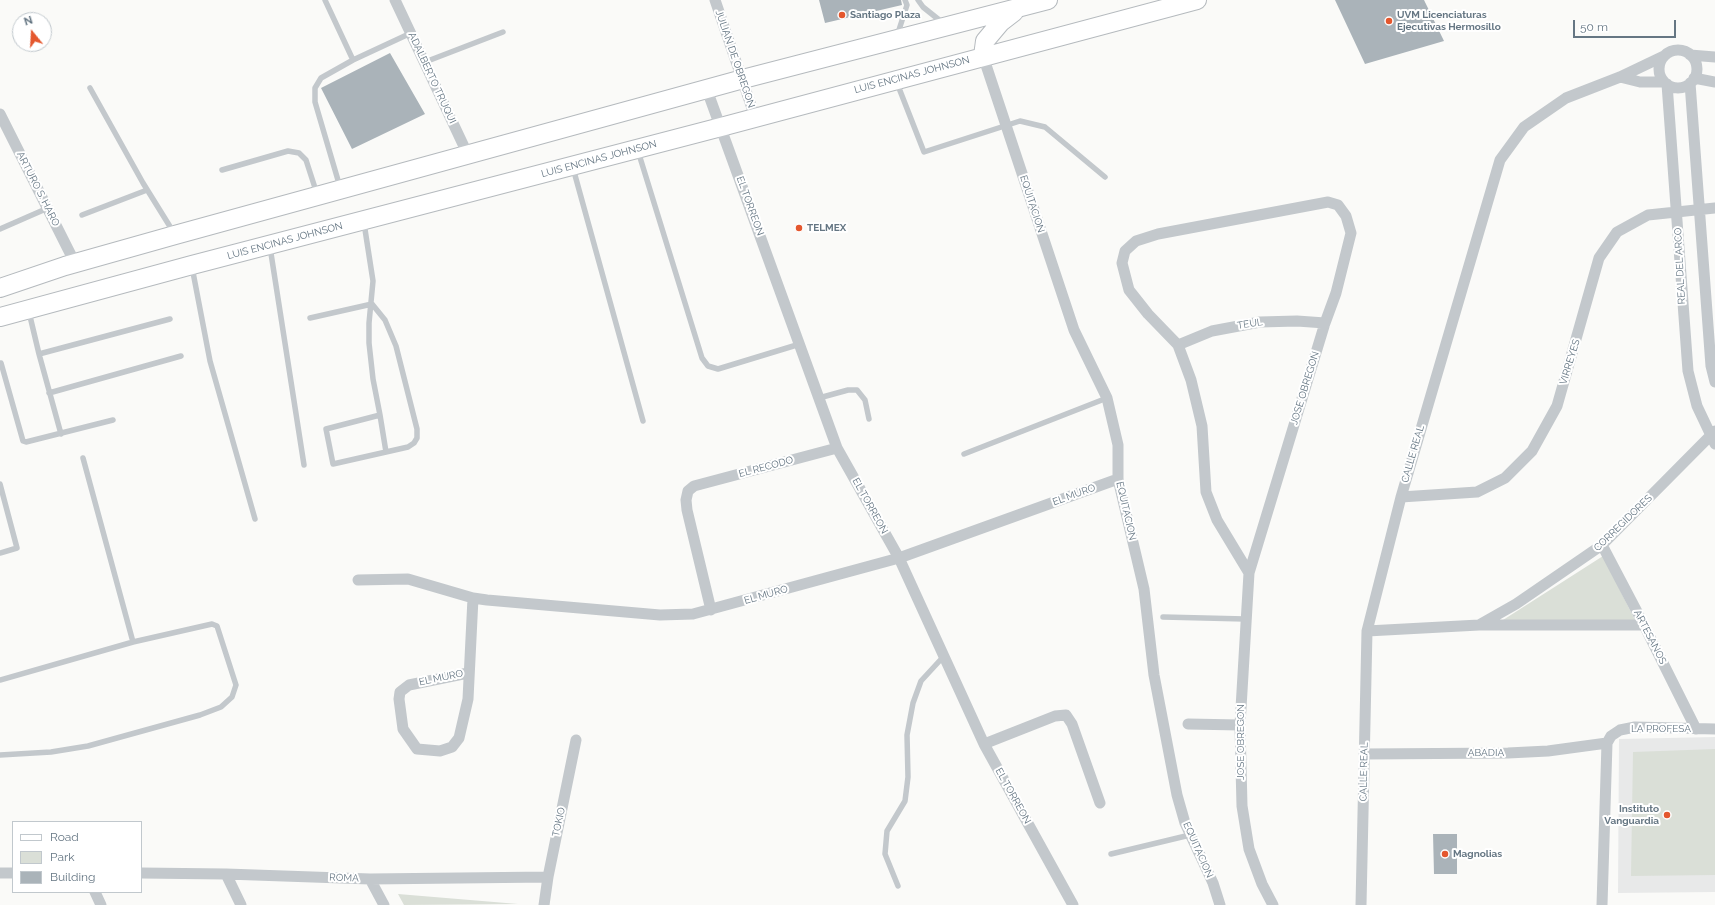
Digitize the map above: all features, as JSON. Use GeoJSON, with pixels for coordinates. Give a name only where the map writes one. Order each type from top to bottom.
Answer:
{"type":"FeatureCollection","features":[{"type":"Feature","properties":{"kind":"main road","name":"LUIS ENCINAS JOHNSON"},"geometry":{"type":"LineString","coordinates":[[0,317],[1196,0]]}},
{"type":"Feature","properties":{"kind":"main road"},"geometry":{"type":"LineString","coordinates":[[0,288],[70,264],[175,235],[468,156],[743,79],[948,27],[1043,1]]}},
{"type":"Feature","properties":{"kind":"main road"},"geometry":{"type":"LineString","coordinates":[[983,56],[985,41],[1001,22],[1020,8]]}},
{"type":"Feature","properties":{"kind":"main road"},"geometry":{"type":"LineString","coordinates":[[0,276],[27,270],[70,264]]}},
{"type":"Feature","properties":{"kind":"street","name":"ADALBERTO TRUQUI"},"geometry":{"type":"LineString","coordinates":[[395,0],[468,156]]}},
{"type":"Feature","properties":{"kind":"street","name":"JULIAN DE OBREGON"},"geometry":{"type":"LineString","coordinates":[[715,0],[755,117]]}},
{"type":"Feature","properties":{"kind":"street","name":"CALLE REAL"},"geometry":{"type":"LineString","coordinates":[[1361,905],[1367,631],[1380,574],[1401,497],[1500,160],[1524,127],[1566,98],[1620,76],[1677,50],[1684,51],[1690,55],[1715,57]]}},
{"type":"Feature","properties":{"kind":"street"},"geometry":{"type":"LineString","coordinates":[[1690,55],[1696,66],[1692,81],[1698,210],[1711,366],[1715,382]]}},
{"type":"Feature","properties":{"kind":"street","name":"EQUITACION"},"geometry":{"type":"LineString","coordinates":[[983,56],[1074,330],[1107,398],[1118,446],[1118,479],[1144,590],[1154,675],[1177,795],[1190,836],[1213,883],[1220,905]]}},
{"type":"Feature","properties":{"kind":"street"},"geometry":{"type":"LineString","coordinates":[[1664,56],[1660,62],[1659,70],[1660,76],[1665,83]]}},
{"type":"Feature","properties":{"kind":"street"},"geometry":{"type":"LineString","coordinates":[[1620,76],[1640,82],[1665,83],[1679,88],[1692,81],[1715,82]]}},
{"type":"Feature","properties":{"kind":"street","name":"REAL DEL ARCO"},"geometry":{"type":"LineString","coordinates":[[1665,83],[1677,211],[1688,371],[1697,406],[1714,436]]}},
{"type":"Feature","properties":{"kind":"street","name":"EL TORREON"},"geometry":{"type":"LineString","coordinates":[[707,90],[837,448],[899,558],[984,744],[1073,905]]}},
{"type":"Feature","properties":{"kind":"street","name":"ARTURO S. HARO"},"geometry":{"type":"LineString","coordinates":[[0,114],[48,208],[70,264]]}},
{"type":"Feature","properties":{"kind":"street","name":"JOSE OBREGON"},"geometry":{"type":"LineString","coordinates":[[1178,344],[1148,314],[1129,290],[1122,263],[1126,251],[1136,241],[1158,234],[1313,204],[1328,202],[1338,205],[1346,216],[1351,233],[1336,293],[1325,323],[1249,573],[1245,619],[1240,725],[1242,806],[1249,849],[1262,884],[1273,905]]}},
{"type":"Feature","properties":{"kind":"street","name":"VIRREYES"},"geometry":{"type":"LineString","coordinates":[[1401,497],[1477,492],[1505,478],[1532,451],[1557,406],[1599,258],[1617,232],[1648,215],[1715,208]]}},
{"type":"Feature","properties":{"kind":"street","name":"TEUL"},"geometry":{"type":"LineString","coordinates":[[1178,344],[1212,330],[1260,322],[1297,321],[1325,323]]}},
{"type":"Feature","properties":{"kind":"street"},"geometry":{"type":"LineString","coordinates":[[1178,344],[1191,380],[1202,426],[1206,492],[1217,520],[1249,573]]}},
{"type":"Feature","properties":{"kind":"street","name":"CORREGIDORES"},"geometry":{"type":"LineString","coordinates":[[1479,625],[1555,579],[1602,545],[1714,436]]}},
{"type":"Feature","properties":{"kind":"street","name":"EL RECODO"},"geometry":{"type":"LineString","coordinates":[[711,610],[686,500],[688,491],[694,486],[837,448]]}},
{"type":"Feature","properties":{"kind":"street","name":"EL MURO"},"geometry":{"type":"LineString","coordinates":[[468,673],[409,685],[400,692],[399,699],[403,729],[417,749],[440,751],[452,747],[459,738],[468,699],[468,673],[473,598],[660,615],[693,614],[899,558],[1118,479]]}},
{"type":"Feature","properties":{"kind":"street","name":"ARTESANOS"},"geometry":{"type":"LineString","coordinates":[[1602,545],[1696,729]]}},
{"type":"Feature","properties":{"kind":"street"},"geometry":{"type":"LineString","coordinates":[[358,580],[408,580],[473,598]]}},
{"type":"Feature","properties":{"kind":"street","name":"CORREGIDORES"},"geometry":{"type":"LineString","coordinates":[[1367,631],[1479,625],[1644,625]]}},
{"type":"Feature","properties":{"kind":"street"},"geometry":{"type":"LineString","coordinates":[[984,744],[1055,716],[1066,715],[1072,724],[1100,803]]}},
{"type":"Feature","properties":{"kind":"street"},"geometry":{"type":"LineString","coordinates":[[1188,724],[1240,725]]}},
{"type":"Feature","properties":{"kind":"street","name":"LA PROFESA"},"geometry":{"type":"LineString","coordinates":[[1607,743],[1611,736],[1620,730],[1635,727],[1715,729]]}},
{"type":"Feature","properties":{"kind":"street","name":"TOKIO"},"geometry":{"type":"LineString","coordinates":[[544,905],[548,877],[576,740]]}},
{"type":"Feature","properties":{"kind":"street"},"geometry":{"type":"LineString","coordinates":[[1602,905],[1607,743]]}},
{"type":"Feature","properties":{"kind":"street","name":"ABADIA"},"geometry":{"type":"LineString","coordinates":[[1364,754],[1508,754],[1548,751],[1607,743]]}},
{"type":"Feature","properties":{"kind":"street"},"geometry":{"type":"LineString","coordinates":[[0,873],[12,873]]}},
{"type":"Feature","properties":{"kind":"street","name":"ROMA"},"geometry":{"type":"LineString","coordinates":[[142,873],[226,874],[370,879],[548,877]]}},
{"type":"Feature","properties":{"kind":"street"},"geometry":{"type":"LineString","coordinates":[[226,874],[241,905]]}},
{"type":"Feature","properties":{"kind":"street"},"geometry":{"type":"LineString","coordinates":[[370,879],[384,905]]}},
{"type":"Feature","properties":{"kind":"street"},"geometry":{"type":"LineString","coordinates":[[95,893],[101,905]]}},
{"type":"Feature","properties":{"kind":"lane"},"geometry":{"type":"LineString","coordinates":[[325,0],[354,60]]}},
{"type":"Feature","properties":{"kind":"lane"},"geometry":{"type":"LineString","coordinates":[[895,40],[906,5],[905,0]]}},
{"type":"Feature","properties":{"kind":"lane"},"geometry":{"type":"LineString","coordinates":[[918,0],[923,7],[948,27]]}},
{"type":"Feature","properties":{"kind":"lane"},"geometry":{"type":"LineString","coordinates":[[425,62],[503,32]]}},
{"type":"Feature","properties":{"kind":"lane"},"geometry":{"type":"LineString","coordinates":[[341,190],[315,102],[315,88],[320,78],[411,33]]}},
{"type":"Feature","properties":{"kind":"lane"},"geometry":{"type":"LineString","coordinates":[[895,80],[924,152],[1020,121],[1046,127],[1105,177]]}},
{"type":"Feature","properties":{"kind":"lane"},"geometry":{"type":"LineString","coordinates":[[90,88],[147,190],[175,235]]}},
{"type":"Feature","properties":{"kind":"lane"},"geometry":{"type":"LineString","coordinates":[[638,149],[702,358],[708,366],[718,369],[800,344]]}},
{"type":"Feature","properties":{"kind":"lane"},"geometry":{"type":"LineString","coordinates":[[222,170],[288,151],[299,153],[306,160],[317,196]]}},
{"type":"Feature","properties":{"kind":"lane"},"geometry":{"type":"LineString","coordinates":[[573,166],[643,421]]}},
{"type":"Feature","properties":{"kind":"lane"},"geometry":{"type":"LineString","coordinates":[[82,215],[147,190]]}},
{"type":"Feature","properties":{"kind":"lane"},"geometry":{"type":"LineString","coordinates":[[1,226],[48,208]]}},
{"type":"Feature","properties":{"kind":"lane"},"geometry":{"type":"LineString","coordinates":[[364,220],[373,281],[372,304],[368,323],[369,342],[373,379],[386,452]]}},
{"type":"Feature","properties":{"kind":"lane"},"geometry":{"type":"LineString","coordinates":[[270,245],[304,465]]}},
{"type":"Feature","properties":{"kind":"lane"},"geometry":{"type":"LineString","coordinates":[[192,265],[210,361],[255,519]]}},
{"type":"Feature","properties":{"kind":"lane"},"geometry":{"type":"LineString","coordinates":[[310,318],[372,304]]}},
{"type":"Feature","properties":{"kind":"lane"},"geometry":{"type":"LineString","coordinates":[[372,304],[385,320],[396,346],[417,429],[417,438],[414,443],[408,447],[333,464],[326,429],[380,415]]}},
{"type":"Feature","properties":{"kind":"lane"},"geometry":{"type":"LineString","coordinates":[[29,310],[49,393],[61,434]]}},
{"type":"Feature","properties":{"kind":"lane"},"geometry":{"type":"LineString","coordinates":[[39,354],[170,319]]}},
{"type":"Feature","properties":{"kind":"lane"},"geometry":{"type":"LineString","coordinates":[[49,393],[181,356]]}},
{"type":"Feature","properties":{"kind":"lane"},"geometry":{"type":"LineString","coordinates":[[1,363],[23,441],[26,442],[61,434],[113,420]]}},
{"type":"Feature","properties":{"kind":"lane"},"geometry":{"type":"LineString","coordinates":[[819,398],[848,390],[856,390],[865,400],[869,419]]}},
{"type":"Feature","properties":{"kind":"lane"},"geometry":{"type":"LineString","coordinates":[[964,454],[1107,398]]}},
{"type":"Feature","properties":{"kind":"lane"},"geometry":{"type":"LineString","coordinates":[[83,458],[134,642]]}},
{"type":"Feature","properties":{"kind":"lane"},"geometry":{"type":"LineString","coordinates":[[0,484],[17,548],[0,553]]}},
{"type":"Feature","properties":{"kind":"lane"},"geometry":{"type":"LineString","coordinates":[[1163,617],[1245,619]]}},
{"type":"Feature","properties":{"kind":"lane"},"geometry":{"type":"LineString","coordinates":[[0,680],[134,642],[212,624],[217,626],[236,685],[232,697],[221,707],[88,746],[51,752],[0,755]]}},
{"type":"Feature","properties":{"kind":"lane"},"geometry":{"type":"LineString","coordinates":[[898,886],[885,854],[887,831],[905,801],[908,777],[907,735],[913,703],[921,681],[944,656]]}},
{"type":"Feature","properties":{"kind":"lane"},"geometry":{"type":"LineString","coordinates":[[1111,854],[1190,836]]}},
{"type":"Feature","properties":{"kind":"shaded area","name":"Instituto Vanguardia"},"geometry":{"type":"Polygon","coordinates":[[[1715,737],[1715,892],[1618,893],[1619,739],[1715,737]]]}},
{"type":"Feature","properties":{"kind":"green space"},"geometry":{"type":"Polygon","coordinates":[[[1603,556],[1635,620],[1503,620],[1603,556]]]}},
{"type":"Feature","properties":{"kind":"green space","name":"Instituto Vanguardia"},"geometry":{"type":"Polygon","coordinates":[[[1715,749],[1715,875],[1631,876],[1633,752],[1715,749]]]}},
{"type":"Feature","properties":{"kind":"green space"},"geometry":{"type":"Polygon","coordinates":[[[398,894],[518,904],[404,905],[398,894]]]}},
{"type":"Feature","properties":{"kind":"building","name":"Santiago Plaza"},"geometry":{"type":"Polygon","coordinates":[[[819,0],[901,0],[902,5],[825,23],[819,0]]]}},
{"type":"Feature","properties":{"kind":"building","name":"UVM Licenciaturas Ejecutivas Hermosillo"},"geometry":{"type":"Polygon","coordinates":[[[1335,0],[1424,0],[1444,41],[1365,64],[1335,0]]]}},
{"type":"Feature","properties":{"kind":"building"},"geometry":{"type":"Polygon","coordinates":[[[390,53],[425,114],[352,149],[321,88],[390,53]]]}},
{"type":"Feature","properties":{"kind":"building","name":"Magnolias"},"geometry":{"type":"Polygon","coordinates":[[[1433,834],[1457,834],[1457,874],[1434,874],[1433,834]]]}},
{"type":"Feature","properties":{"kind":"place","name":"Santiago Plaza"},"geometry":{"type":"Point","coordinates":[842,15]}},
{"type":"Feature","properties":{"kind":"place","name":"UVM Licenciaturas Ejecutivas Hermosillo"},"geometry":{"type":"Point","coordinates":[1389,21]}},
{"type":"Feature","properties":{"kind":"place","name":"TELMEX"},"geometry":{"type":"Point","coordinates":[799,228]}},
{"type":"Feature","properties":{"kind":"place","name":"Instituto Vanguardia"},"geometry":{"type":"Point","coordinates":[1667,815]}},
{"type":"Feature","properties":{"kind":"place","name":"Magnolias"},"geometry":{"type":"Point","coordinates":[1445,854]}}]}
